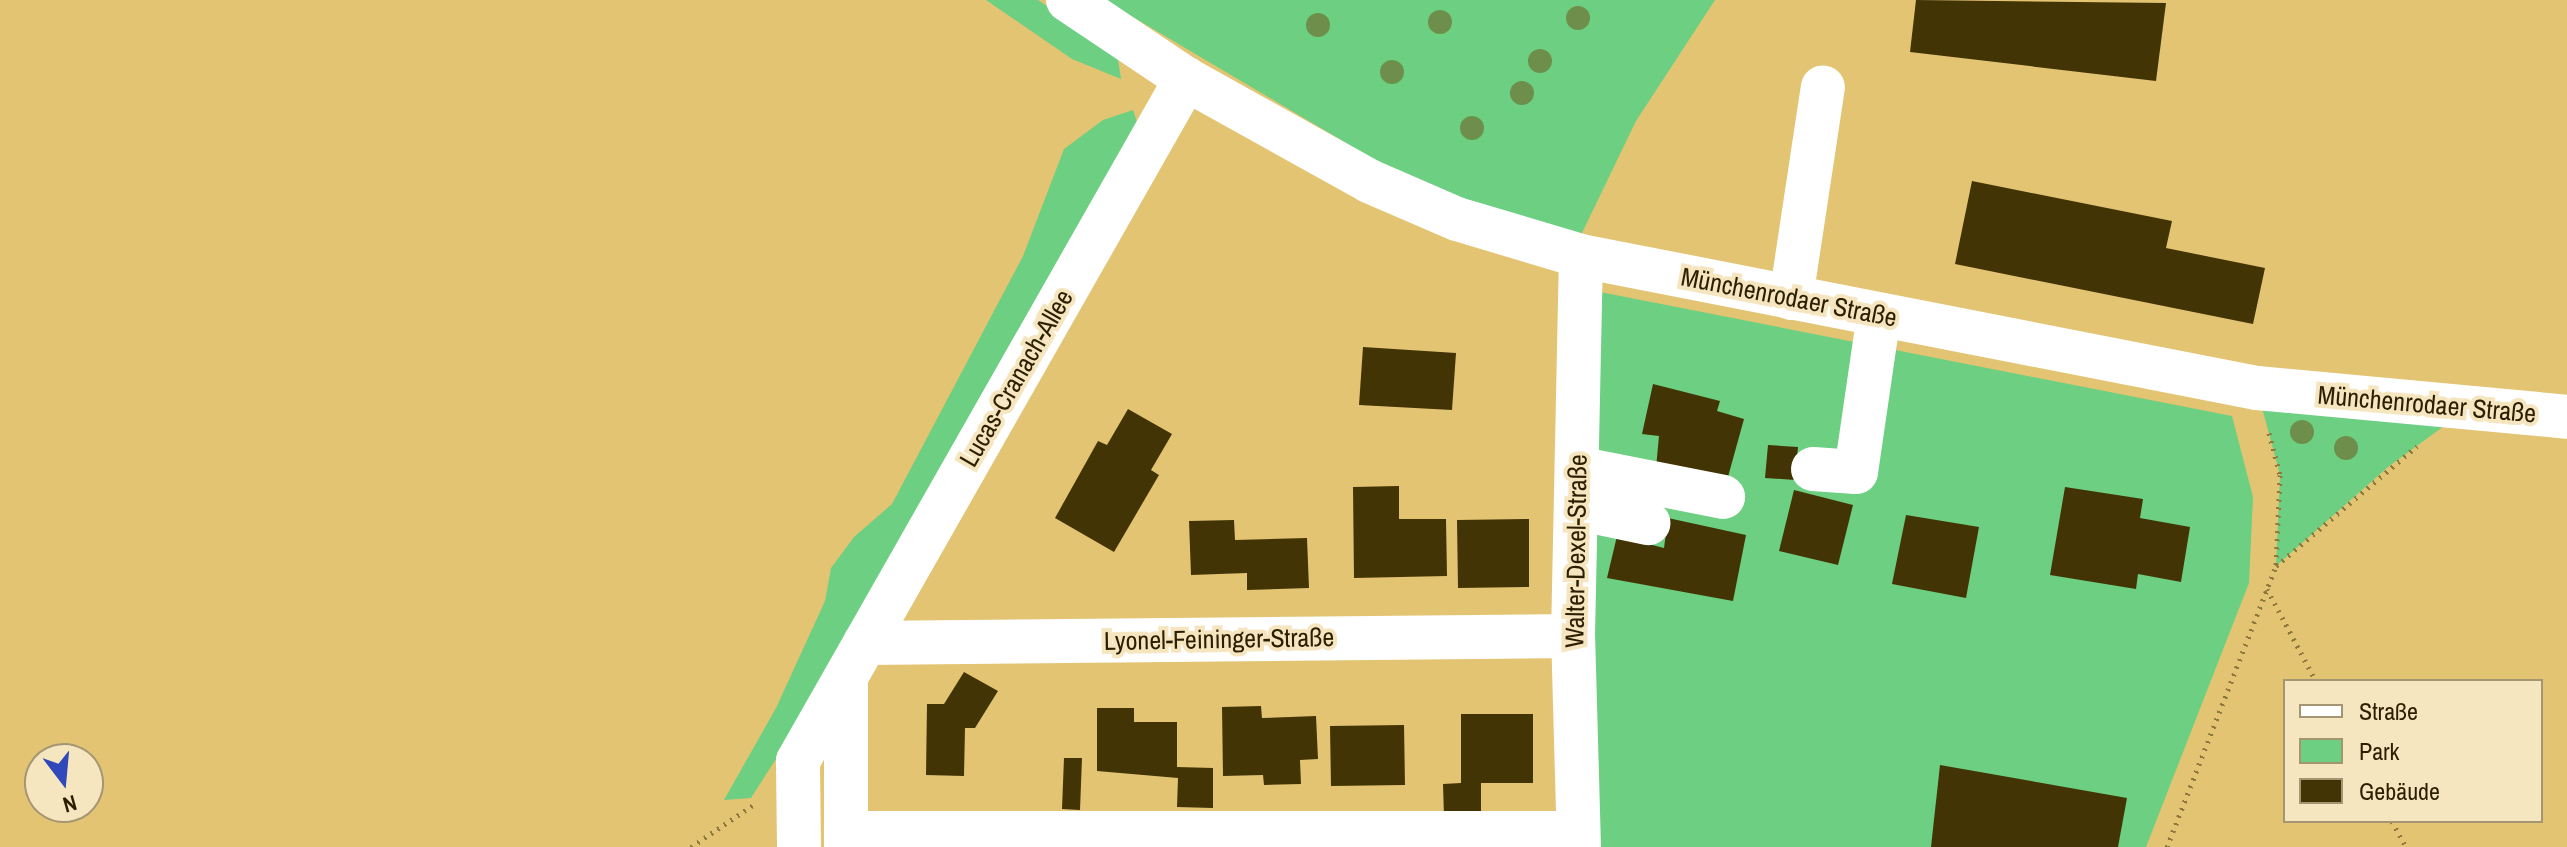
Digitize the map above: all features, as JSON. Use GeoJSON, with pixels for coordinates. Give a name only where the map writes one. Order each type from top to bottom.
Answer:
{"type":"FeatureCollection","features":[{"type":"Feature","properties":{"kind":"street","name":"Münchenrodaer Straße"},"geometry":{"type":"LineString","coordinates":[[1068,0],[1186,79],[1369,181],[1457,219],[1581,256],[2257,388],[2567,417]]}},
{"type":"Feature","properties":{"kind":"street","name":"Lucas-Cranach-Allee"},"geometry":{"type":"LineString","coordinates":[[798,761],[1186,79]]}},
{"type":"Feature","properties":{"kind":"street"},"geometry":{"type":"LineString","coordinates":[[1791,298],[1823,87]]}},
{"type":"Feature","properties":{"kind":"street","name":"Walter-Dexel-Straße"},"geometry":{"type":"LineString","coordinates":[[1578,840],[1573,636],[1581,256]]}},
{"type":"Feature","properties":{"kind":"street"},"geometry":{"type":"LineString","coordinates":[[1813,469],[1856,472],[1879,315]]}},
{"type":"Feature","properties":{"kind":"street"},"geometry":{"type":"LineString","coordinates":[[1576,488],[1723,497]]}},
{"type":"Feature","properties":{"kind":"street"},"geometry":{"type":"LineString","coordinates":[[1576,488],[1648,523]]}},
{"type":"Feature","properties":{"kind":"street","name":"Lyonel-Feininger-Straße"},"geometry":{"type":"LineString","coordinates":[[856,660],[1573,636]]}},
{"type":"Feature","properties":{"kind":"street","name":"Lucas-Cranach-Allee"},"geometry":{"type":"LineString","coordinates":[[846,840],[856,660]]}},
{"type":"Feature","properties":{"kind":"street"},"geometry":{"type":"LineString","coordinates":[[798,761],[799,847]]}},
{"type":"Feature","properties":{"kind":"street"},"geometry":{"type":"LineString","coordinates":[[846,840],[1578,840]]}},
{"type":"Feature","properties":{"kind":"path"},"geometry":{"type":"LineString","coordinates":[[2167,847],[2276,566],[2280,475],[2257,388]]}},
{"type":"Feature","properties":{"kind":"path"},"geometry":{"type":"LineString","coordinates":[[2276,566],[2389,467],[2470,407]]}},
{"type":"Feature","properties":{"kind":"path"},"geometry":{"type":"LineString","coordinates":[[2267,588],[2315,679]]}},
{"type":"Feature","properties":{"kind":"path"},"geometry":{"type":"LineString","coordinates":[[691,847],[735,813],[772,796],[798,761]]}},
{"type":"Feature","properties":{"kind":"path"},"geometry":{"type":"LineString","coordinates":[[2393,823],[2406,847]]}},
{"type":"Feature","properties":{"kind":"green space"},"geometry":{"type":"Polygon","coordinates":[[[986,0],[1038,0],[1117,53],[1121,79],[1072,59],[986,0]]]}},
{"type":"Feature","properties":{"kind":"green space"},"geometry":{"type":"Polygon","coordinates":[[[1104,0],[1715,0],[1636,121],[1581,235],[1462,202],[1385,166],[1104,0]]]}},
{"type":"Feature","properties":{"kind":"green space"},"geometry":{"type":"Polygon","coordinates":[[[1133,110],[1139,128],[801,720],[751,798],[724,800],[776,708],[825,601],[831,568],[854,537],[892,504],[1023,256],[1064,149],[1103,120],[1133,110]]]}},
{"type":"Feature","properties":{"kind":"green space"},"geometry":{"type":"Polygon","coordinates":[[[1595,291],[2232,416],[2253,497],[2249,583],[2146,847],[1597,847],[1590,529],[1595,291]]]}},
{"type":"Feature","properties":{"kind":"green space"},"geometry":{"type":"Polygon","coordinates":[[[2257,389],[2470,407],[2388,467],[2276,566],[2280,475],[2257,389]]]}},
{"type":"Feature","properties":{"kind":"building"},"geometry":{"type":"Polygon","coordinates":[[[1916,0],[2166,3],[2156,81],[1910,52],[1916,0]]]}},
{"type":"Feature","properties":{"kind":"building"},"geometry":{"type":"Polygon","coordinates":[[[1972,181],[2172,221],[2166,248],[2265,268],[2253,324],[1955,264],[1972,181]]]}},
{"type":"Feature","properties":{"kind":"building"},"geometry":{"type":"Polygon","coordinates":[[[1363,347],[1456,353],[1452,410],[1359,405],[1363,347]]]}},
{"type":"Feature","properties":{"kind":"building"},"geometry":{"type":"Polygon","coordinates":[[[1653,384],[1720,401],[1717,411],[1744,419],[1726,484],[1656,468],[1659,436],[1642,434],[1653,384]]]}},
{"type":"Feature","properties":{"kind":"building"},"geometry":{"type":"Polygon","coordinates":[[[1128,409],[1172,434],[1151,470],[1159,475],[1114,552],[1055,518],[1098,441],[1107,445],[1128,409]]]}},
{"type":"Feature","properties":{"kind":"building"},"geometry":{"type":"Polygon","coordinates":[[[1768,445],[1798,447],[1795,480],[1765,478],[1768,445]]]}},
{"type":"Feature","properties":{"kind":"building"},"geometry":{"type":"Polygon","coordinates":[[[1399,486],[1399,519],[1446,519],[1447,576],[1354,578],[1353,487],[1399,486]]]}},
{"type":"Feature","properties":{"kind":"building"},"geometry":{"type":"Polygon","coordinates":[[[2065,487],[2143,499],[2140,518],[2190,527],[2181,582],[2138,574],[2136,589],[2050,575],[2065,487]]]}},
{"type":"Feature","properties":{"kind":"building"},"geometry":{"type":"Polygon","coordinates":[[[1794,490],[1853,505],[1838,565],[1779,551],[1794,490]]]}},
{"type":"Feature","properties":{"kind":"building"},"geometry":{"type":"Polygon","coordinates":[[[1906,515],[1979,527],[1966,598],[1892,584],[1906,515]]]}},
{"type":"Feature","properties":{"kind":"building"},"geometry":{"type":"Polygon","coordinates":[[[1668,518],[1746,535],[1733,601],[1607,578],[1617,536],[1664,548],[1668,518]]]}},
{"type":"Feature","properties":{"kind":"building"},"geometry":{"type":"Polygon","coordinates":[[[1529,519],[1529,587],[1458,588],[1457,520],[1529,519]]]}},
{"type":"Feature","properties":{"kind":"building"},"geometry":{"type":"Polygon","coordinates":[[[1234,520],[1235,540],[1307,538],[1309,588],[1247,590],[1247,573],[1191,575],[1189,521],[1234,520]]]}},
{"type":"Feature","properties":{"kind":"building"},"geometry":{"type":"Polygon","coordinates":[[[964,672],[998,691],[975,728],[965,728],[964,776],[926,775],[927,704],[944,704],[964,672]]]}},
{"type":"Feature","properties":{"kind":"building"},"geometry":{"type":"Polygon","coordinates":[[[1261,706],[1262,718],[1316,716],[1318,759],[1300,760],[1301,784],[1264,785],[1263,775],[1223,776],[1222,707],[1261,706]]]}},
{"type":"Feature","properties":{"kind":"building"},"geometry":{"type":"Polygon","coordinates":[[[1097,708],[1134,708],[1134,722],[1177,722],[1177,767],[1213,768],[1213,808],[1177,807],[1178,778],[1097,771],[1097,708]]]}},
{"type":"Feature","properties":{"kind":"building"},"geometry":{"type":"Polygon","coordinates":[[[1461,714],[1533,714],[1533,783],[1481,783],[1481,817],[1444,817],[1443,784],[1461,783],[1461,714]]]}},
{"type":"Feature","properties":{"kind":"building"},"geometry":{"type":"Polygon","coordinates":[[[1404,725],[1405,785],[1331,786],[1330,726],[1404,725]]]}},
{"type":"Feature","properties":{"kind":"building"},"geometry":{"type":"Polygon","coordinates":[[[1064,758],[1082,758],[1080,810],[1062,809],[1064,758]]]}},
{"type":"Feature","properties":{"kind":"building"},"geometry":{"type":"Polygon","coordinates":[[[1940,765],[2127,798],[2118,847],[1931,847],[1940,765]]]}}]}
